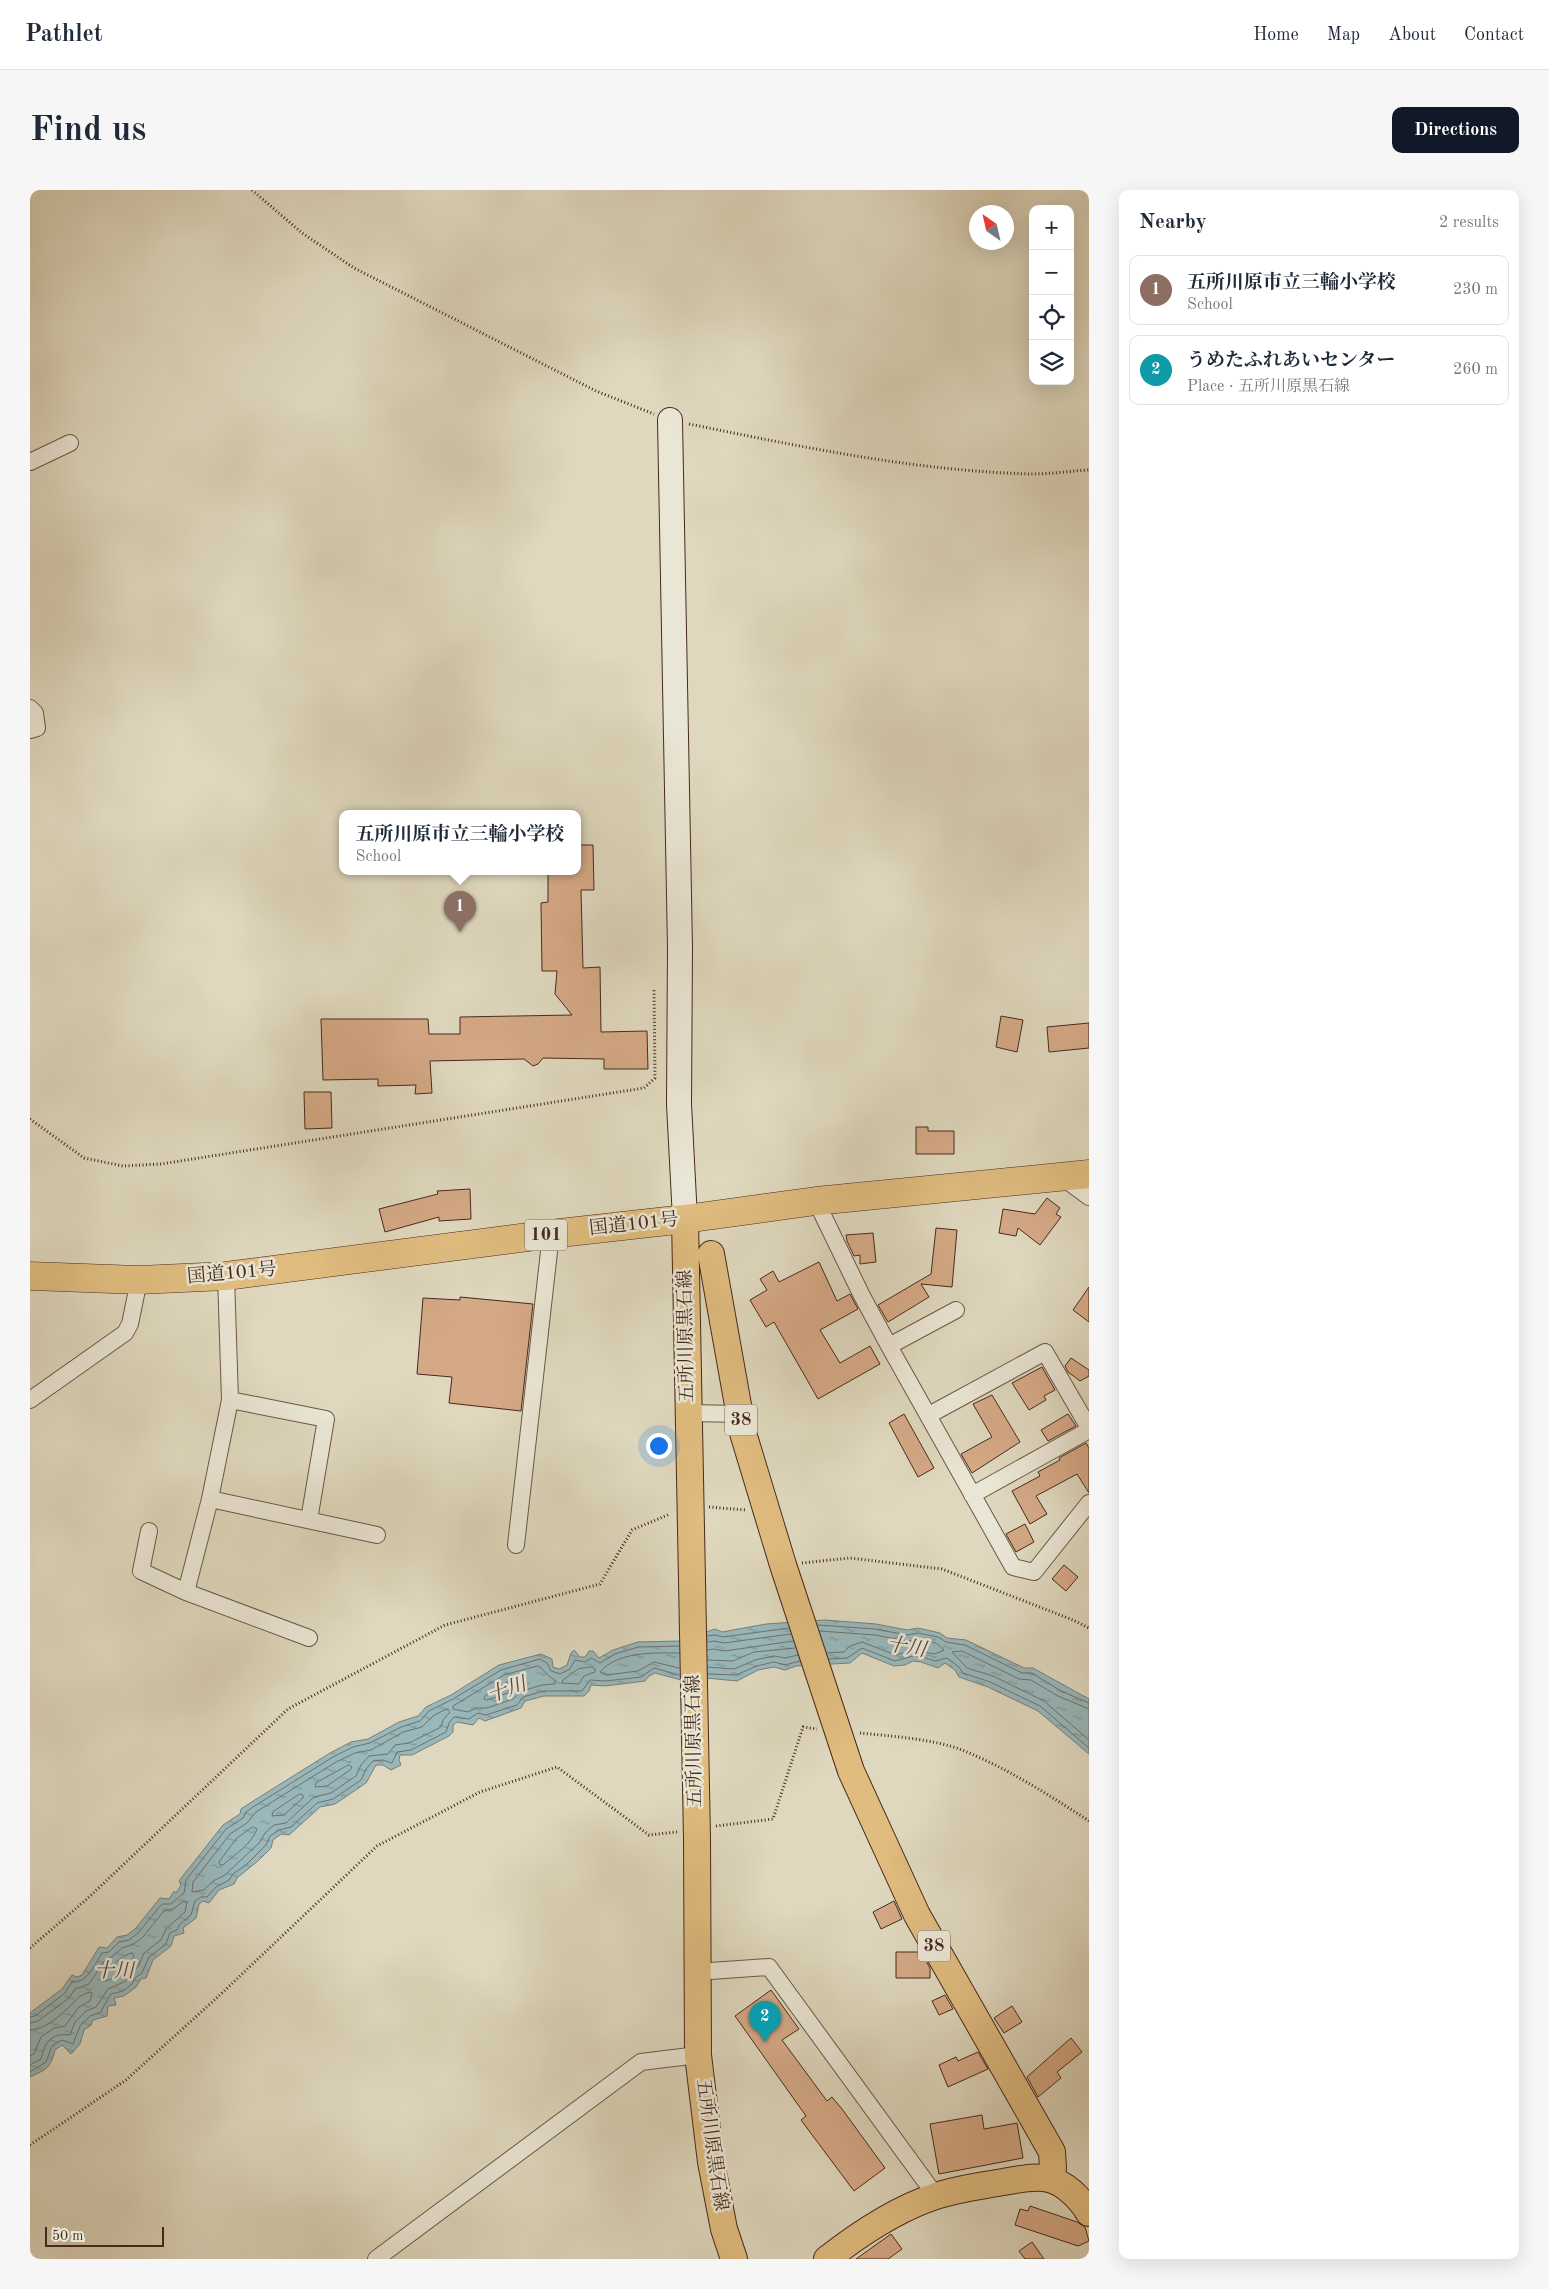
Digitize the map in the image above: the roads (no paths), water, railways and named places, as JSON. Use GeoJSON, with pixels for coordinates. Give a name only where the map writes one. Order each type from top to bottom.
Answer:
{"type":"FeatureCollection","features":[{"type":"Feature","properties":{"kind":"highway","name":"国道101号"},"geometry":{"type":"LineString","coordinates":[[30,1276],[139,1280],[226,1276],[816,1201],[1089,1174]]}},
{"type":"Feature","properties":{"kind":"main road","name":"五所川原黒石線"},"geometry":{"type":"LineString","coordinates":[[685,1219],[697,1826],[696,1972],[698,2055],[711,2162],[724,2229],[734,2259]]}},
{"type":"Feature","properties":{"kind":"main road","name":"五所川原黒石線"},"geometry":{"type":"LineString","coordinates":[[711,1254],[743,1433],[786,1574],[851,1771],[917,1915],[1052,2152],[1053,2168],[1049,2179]]}},
{"type":"Feature","properties":{"kind":"main road"},"geometry":{"type":"LineString","coordinates":[[833,2257],[870,2228],[936,2196],[1025,2179],[1049,2179],[1075,2194],[1089,2213]]}},
{"type":"Feature","properties":{"kind":"street"},"geometry":{"type":"LineString","coordinates":[[670,420],[680,948],[678,1104],[685,1219]]}},
{"type":"Feature","properties":{"kind":"street"},"geometry":{"type":"LineString","coordinates":[[30,462],[70,443]]}},
{"type":"Feature","properties":{"kind":"street"},"geometry":{"type":"LineString","coordinates":[[30,708],[35,713],[37,728],[30,730]]}},
{"type":"Feature","properties":{"kind":"street"},"geometry":{"type":"LineString","coordinates":[[1062,1177],[1089,1196]]}},
{"type":"Feature","properties":{"kind":"street"},"geometry":{"type":"LineString","coordinates":[[816,1201],[861,1294],[1013,1567],[1034,1572],[1089,1503]]}},
{"type":"Feature","properties":{"kind":"street"},"geometry":{"type":"LineString","coordinates":[[516,1545],[551,1234]]}},
{"type":"Feature","properties":{"kind":"street"},"geometry":{"type":"LineString","coordinates":[[186,1592],[210,1499],[230,1400],[226,1276]]}},
{"type":"Feature","properties":{"kind":"street"},"geometry":{"type":"LineString","coordinates":[[30,1400],[125,1333],[130,1324],[139,1280]]}},
{"type":"Feature","properties":{"kind":"street"},"geometry":{"type":"LineString","coordinates":[[889,1346],[956,1310]]}},
{"type":"Feature","properties":{"kind":"street"},"geometry":{"type":"LineString","coordinates":[[929,1415],[1045,1352],[1089,1429],[972,1495]]}},
{"type":"Feature","properties":{"kind":"street"},"geometry":{"type":"LineString","coordinates":[[230,1400],[326,1419],[309,1520]]}},
{"type":"Feature","properties":{"kind":"street"},"geometry":{"type":"LineString","coordinates":[[689,1413],[740,1414]]}},
{"type":"Feature","properties":{"kind":"street"},"geometry":{"type":"LineString","coordinates":[[210,1499],[377,1535]]}},
{"type":"Feature","properties":{"kind":"street"},"geometry":{"type":"LineString","coordinates":[[150,1530],[140,1571],[186,1592],[309,1638]]}},
{"type":"Feature","properties":{"kind":"street"},"geometry":{"type":"LineString","coordinates":[[696,1972],[769,1967],[936,2196]]}},
{"type":"Feature","properties":{"kind":"street"},"geometry":{"type":"LineString","coordinates":[[376,2259],[641,2062],[698,2055]]}},
{"type":"Feature","properties":{"kind":"water","name":"十川"},"geometry":{"type":"Polygon","coordinates":[[[825,1620],[876,1624],[907,1630],[918,1628],[940,1633],[947,1638],[966,1640],[1024,1668],[1033,1668],[1089,1699],[1089,1754],[1038,1711],[988,1687],[959,1677],[955,1670],[945,1663],[938,1668],[913,1661],[905,1665],[894,1666],[862,1653],[850,1663],[796,1666],[785,1670],[774,1667],[758,1670],[737,1681],[706,1678],[685,1681],[655,1673],[645,1681],[605,1686],[591,1685],[589,1691],[584,1696],[544,1696],[525,1701],[521,1708],[485,1721],[479,1718],[473,1725],[457,1722],[453,1725],[453,1732],[449,1736],[412,1755],[400,1755],[401,1765],[391,1770],[383,1765],[376,1765],[366,1783],[335,1804],[320,1807],[289,1835],[281,1834],[273,1840],[271,1848],[237,1878],[234,1884],[219,1890],[209,1903],[203,1901],[199,1904],[196,1918],[183,1928],[184,1933],[174,1936],[171,1946],[153,1960],[146,1978],[141,1979],[136,1987],[124,1996],[114,1998],[116,2005],[108,2006],[107,2016],[93,2020],[91,2025],[84,2030],[80,2044],[71,2054],[62,2045],[55,2050],[47,2068],[30,2077],[30,2013],[62,1989],[72,1975],[77,1977],[82,1975],[99,1947],[107,1948],[117,1937],[127,1935],[135,1929],[160,1898],[169,1899],[174,1891],[176,1893],[181,1885],[179,1881],[223,1825],[240,1814],[241,1809],[330,1753],[351,1742],[368,1739],[399,1722],[418,1716],[426,1707],[451,1695],[499,1665],[541,1654],[552,1659],[553,1667],[559,1669],[567,1665],[574,1650],[580,1657],[585,1657],[589,1651],[593,1651],[599,1658],[613,1650],[638,1642],[681,1641],[715,1629],[722,1632],[766,1624],[825,1620]]]}},
{"type":"Feature","properties":{"kind":"place","name":"五所川原市立三輪小学校"},"geometry":{"type":"Point","coordinates":[460,932]}},
{"type":"Feature","properties":{"kind":"place","name":"うめたふれあいセンター"},"geometry":{"type":"Point","coordinates":[765,2042]}}]}
